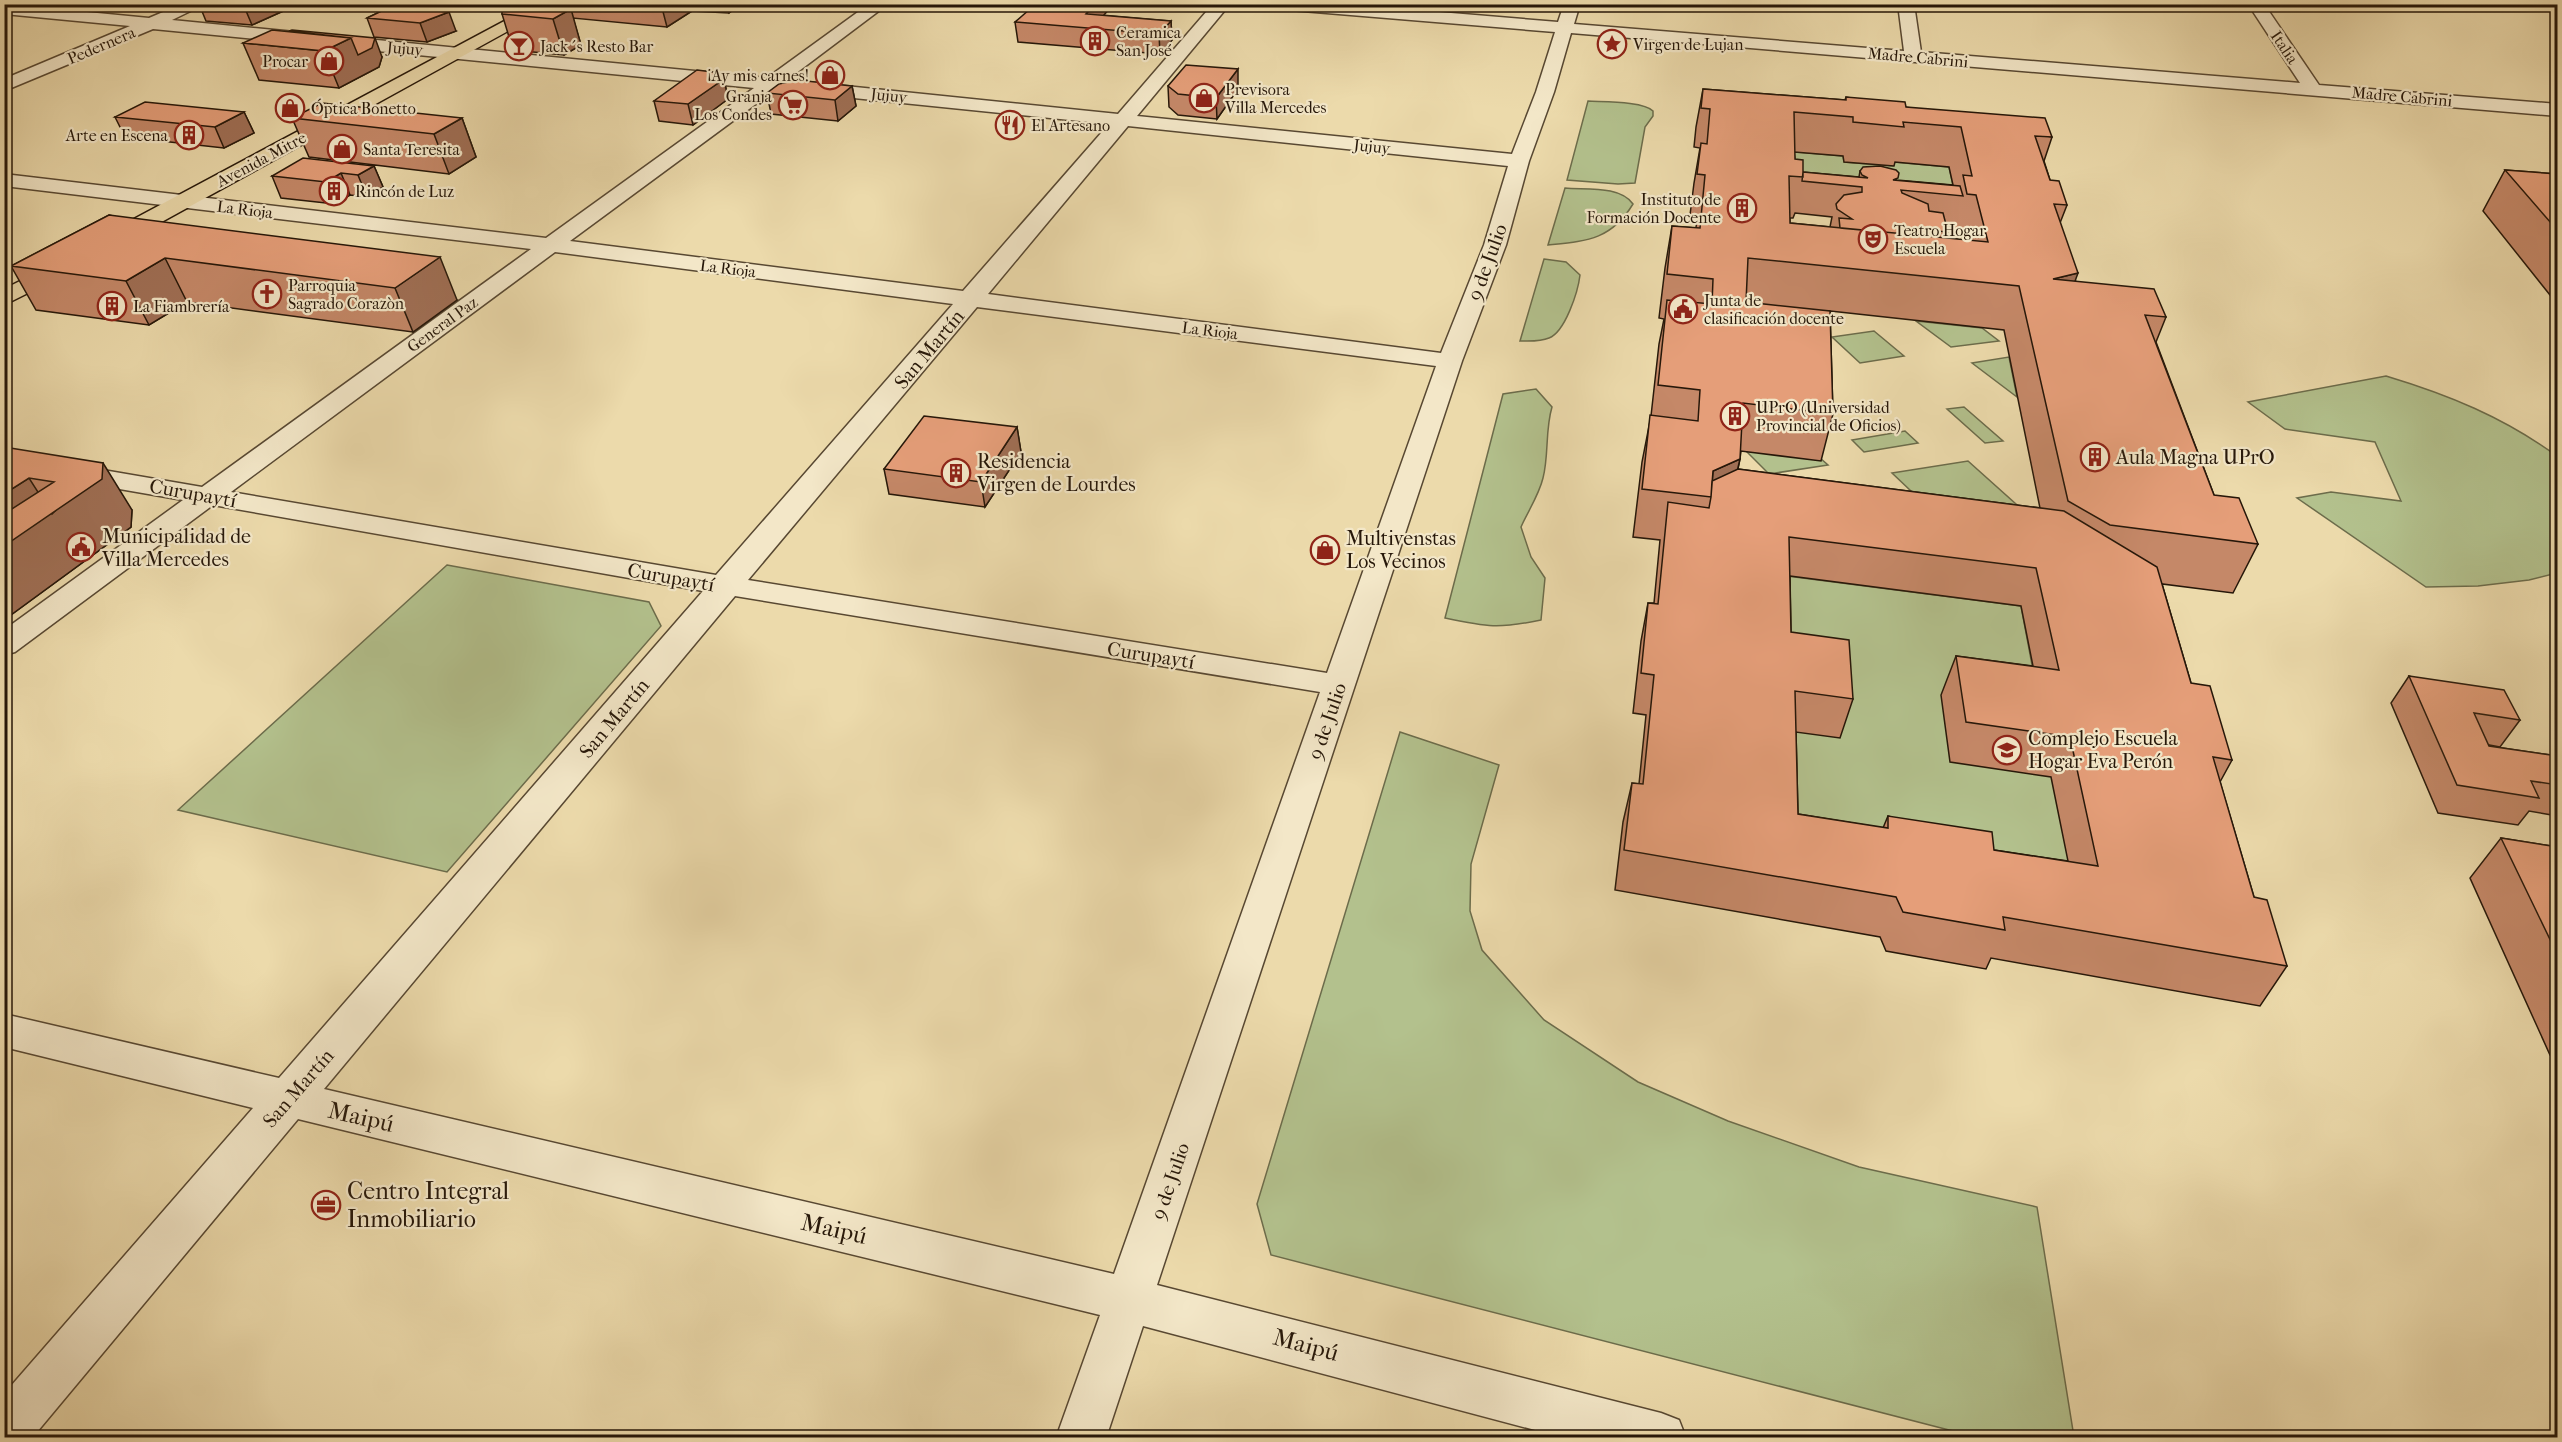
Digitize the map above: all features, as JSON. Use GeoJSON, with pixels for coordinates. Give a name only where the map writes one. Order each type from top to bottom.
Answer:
{"type":"FeatureCollection","features":[{"type":"Feature","properties":{"kind":"main road","name":"Avenida Mitre"},"geometry":{"type":"LineString","coordinates":[[4,297],[549,4]]}},
{"type":"Feature","properties":{"kind":"street","name":"Pedernera"},"geometry":{"type":"LineString","coordinates":[[4,86],[197,4]]}},
{"type":"Feature","properties":{"kind":"street","name":"General Paz"},"geometry":{"type":"LineString","coordinates":[[4,645],[880,4]]}},
{"type":"Feature","properties":{"kind":"street","name":"San Martín"},"geometry":{"type":"LineString","coordinates":[[4,1432],[1222,4]]}},
{"type":"Feature","properties":{"kind":"street","name":"Madre Cabrini"},"geometry":{"type":"LineString","coordinates":[[1278,4],[1568,16],[1913,56],[2558,110]]}},
{"type":"Feature","properties":{"kind":"street"},"geometry":{"type":"LineString","coordinates":[[1906,4],[1913,56]]}},
{"type":"Feature","properties":{"kind":"street","name":"Italia"},"geometry":{"type":"LineString","coordinates":[[2256,4],[2313,89]]}},
{"type":"Feature","properties":{"kind":"street","name":"Jujuy"},"geometry":{"type":"LineString","coordinates":[[4,9],[1125,119],[1519,161]]}},
{"type":"Feature","properties":{"kind":"street","name":"9 de Julio"},"geometry":{"type":"LineString","coordinates":[[1081,1437],[1130,1300],[1450,361],[1496,245],[1519,161],[1545,92],[1568,16]]}},
{"type":"Feature","properties":{"kind":"street","name":"La Rioja"},"geometry":{"type":"LineString","coordinates":[[4,180],[550,245],[1450,361]]}},
{"type":"Feature","properties":{"kind":"street","name":"Curupaytí"},"geometry":{"type":"LineString","coordinates":[[4,461],[726,586],[1340,685]]}},
{"type":"Feature","properties":{"kind":"street","name":"Maipú"},"geometry":{"type":"LineString","coordinates":[[4,1030],[1130,1300],[1661,1437]]}},
{"type":"Feature","properties":{"kind":"green space"},"geometry":{"type":"Polygon","coordinates":[[[1588,101],[1641,105],[1653,111],[1653,116],[1645,127],[1635,183],[1567,180],[1588,101]]]}},
{"type":"Feature","properties":{"kind":"green space"},"geometry":{"type":"Polygon","coordinates":[[[1785,151],[1843,156],[1844,162],[1893,166],[1893,162],[1949,167],[1960,217],[1793,203],[1785,151]]]}},
{"type":"Feature","properties":{"kind":"green space"},"geometry":{"type":"Polygon","coordinates":[[[1565,188],[1611,191],[1627,198],[1633,204],[1625,216],[1607,232],[1586,240],[1548,245],[1565,188]]]}},
{"type":"Feature","properties":{"kind":"green space"},"geometry":{"type":"Polygon","coordinates":[[[1544,259],[1566,262],[1580,275],[1577,291],[1570,311],[1555,334],[1542,340],[1520,341],[1544,259]]]}},
{"type":"Feature","properties":{"kind":"green space"},"geometry":{"type":"Polygon","coordinates":[[[1916,321],[1982,328],[1999,341],[1951,347],[1916,321]]]}},
{"type":"Feature","properties":{"kind":"green space"},"geometry":{"type":"Polygon","coordinates":[[[1874,331],[1904,356],[1860,363],[1832,337],[1874,331]]]}},
{"type":"Feature","properties":{"kind":"green space"},"geometry":{"type":"Polygon","coordinates":[[[2009,357],[2017,397],[1972,363],[2009,357]]]}},
{"type":"Feature","properties":{"kind":"green space"},"geometry":{"type":"Polygon","coordinates":[[[2386,376],[2454,399],[2516,430],[2557,456],[2557,573],[2529,580],[2478,586],[2426,587],[2297,498],[2331,492],[2401,501],[2375,442],[2285,429],[2248,402],[2386,376]]]}},
{"type":"Feature","properties":{"kind":"green space"},"geometry":{"type":"Polygon","coordinates":[[[1536,389],[1552,407],[1543,478],[1521,527],[1531,557],[1545,578],[1541,620],[1493,626],[1445,618],[1503,394],[1536,389]]]}},
{"type":"Feature","properties":{"kind":"green space"},"geometry":{"type":"Polygon","coordinates":[[[1964,407],[2003,441],[1985,443],[1947,409],[1964,407]]]}},
{"type":"Feature","properties":{"kind":"green space"},"geometry":{"type":"Polygon","coordinates":[[[1905,431],[1918,443],[1864,452],[1852,440],[1905,431]]]}},
{"type":"Feature","properties":{"kind":"green space"},"geometry":{"type":"Polygon","coordinates":[[[1746,451],[1820,458],[1828,465],[1769,474],[1746,451]]]}},
{"type":"Feature","properties":{"kind":"green space"},"geometry":{"type":"Polygon","coordinates":[[[1968,461],[2045,530],[1930,509],[1892,473],[1968,461]]]}},
{"type":"Feature","properties":{"kind":"green space"},"geometry":{"type":"Polygon","coordinates":[[[447,565],[649,602],[661,626],[447,872],[178,810],[447,565]]]}},
{"type":"Feature","properties":{"kind":"green space"},"geometry":{"type":"Polygon","coordinates":[[[1779,575],[2021,606],[2077,906],[1786,854],[1779,575]]]}},
{"type":"Feature","properties":{"kind":"green space"},"geometry":{"type":"Polygon","coordinates":[[[1400,732],[1499,765],[1471,864],[1470,911],[1482,950],[1544,1020],[1638,1082],[1728,1121],[1859,1167],[2037,1207],[2074,1437],[1976,1437],[1271,1255],[1257,1204],[1400,732]]]}},
{"type":"Feature","properties":{"kind":"building"},"geometry":{"type":"Polygon","coordinates":[[[225,4],[248,4],[244,6],[225,4]]]}},
{"type":"Feature","properties":{"kind":"building"},"geometry":{"type":"Polygon","coordinates":[[[508,4],[571,9],[553,19],[502,14],[502,8],[508,4]]]}},
{"type":"Feature","properties":{"kind":"building"},"geometry":{"type":"Polygon","coordinates":[[[1061,4],[1095,4],[1086,14],[1171,21],[1159,34],[1015,22],[1030,9],[1054,11],[1061,4]]]}},
{"type":"Feature","properties":{"kind":"building"},"geometry":{"type":"Polygon","coordinates":[[[390,7],[449,12],[420,23],[367,18],[390,7]]]}},
{"type":"Feature","properties":{"kind":"building"},"geometry":{"type":"Polygon","coordinates":[[[272,30],[351,38],[324,51],[243,43],[272,30]]]}},
{"type":"Feature","properties":{"kind":"building"},"geometry":{"type":"Polygon","coordinates":[[[289,31],[375,38],[372,48],[358,55],[351,38],[289,31]]]}},
{"type":"Feature","properties":{"kind":"building"},"geometry":{"type":"Polygon","coordinates":[[[1186,65],[1238,69],[1216,98],[1178,94],[1168,86],[1186,65]]]}},
{"type":"Feature","properties":{"kind":"building"},"geometry":{"type":"Polygon","coordinates":[[[697,70],[720,73],[724,79],[688,104],[654,101],[697,70]]]}},
{"type":"Feature","properties":{"kind":"building"},"geometry":{"type":"Polygon","coordinates":[[[797,80],[852,86],[835,100],[767,93],[779,84],[797,80]]]}},
{"type":"Feature","properties":{"kind":"building"},"geometry":{"type":"Polygon","coordinates":[[[1703,89],[1905,102],[1906,107],[2045,118],[2052,137],[2035,136],[2050,180],[2059,181],[2067,205],[2054,204],[2078,273],[2053,279],[2154,289],[2166,317],[2145,315],[2214,495],[2239,498],[2258,544],[2110,525],[2068,501],[2019,286],[1748,258],[1746,302],[1830,311],[1833,414],[1743,403],[1740,459],[1713,471],[1711,497],[1642,489],[1650,415],[1698,421],[1700,390],[1658,385],[1667,300],[1712,304],[1713,279],[1667,274],[1672,226],[1700,228],[1705,175],[1697,174],[1701,143],[1707,144],[1710,109],[1701,108],[1703,89]],[[1794,112],[1795,159],[1803,160],[1803,177],[1789,176],[1790,223],[1988,242],[1976,195],[1967,194],[1963,175],[1972,176],[1961,127],[1903,122],[1904,127],[1853,122],[1853,117],[1794,112]]]}},
{"type":"Feature","properties":{"kind":"building"},"geometry":{"type":"Polygon","coordinates":[[[145,102],[244,112],[215,127],[115,117],[145,102]]]}},
{"type":"Feature","properties":{"kind":"building"},"geometry":{"type":"Polygon","coordinates":[[[322,103],[462,118],[434,134],[292,118],[322,103]]]}},
{"type":"Feature","properties":{"kind":"building"},"geometry":{"type":"Polygon","coordinates":[[[303,158],[374,166],[358,175],[341,173],[326,182],[272,176],[303,158]]]}},
{"type":"Feature","properties":{"kind":"building"},"geometry":{"type":"Polygon","coordinates":[[[1880,166],[1899,173],[1898,178],[1893,180],[1960,186],[1963,196],[1901,190],[1902,193],[1928,204],[1929,211],[1943,213],[1948,232],[1926,230],[1927,236],[1840,228],[1839,218],[1852,219],[1837,209],[1836,204],[1844,195],[1862,192],[1862,187],[1802,181],[1803,172],[1868,178],[1860,171],[1863,167],[1880,166]]]}},
{"type":"Feature","properties":{"kind":"building"},"geometry":{"type":"Polygon","coordinates":[[[2505,170],[2558,174],[2558,231],[2505,170]]]}},
{"type":"Feature","properties":{"kind":"building"},"geometry":{"type":"Polygon","coordinates":[[[109,215],[440,257],[395,288],[165,258],[126,281],[11,266],[109,215]]]}},
{"type":"Feature","properties":{"kind":"building"},"geometry":{"type":"Polygon","coordinates":[[[924,416],[1017,427],[981,482],[884,469],[924,416]]]}},
{"type":"Feature","properties":{"kind":"building"},"geometry":{"type":"Polygon","coordinates":[[[4,447],[103,463],[102,479],[4,546],[4,514],[54,482],[29,478],[4,494],[4,447]]]}},
{"type":"Feature","properties":{"kind":"building"},"geometry":{"type":"Polygon","coordinates":[[[1738,469],[2064,511],[2157,567],[2191,683],[2210,686],[2232,760],[2213,757],[2254,897],[2267,900],[2287,966],[2003,917],[2005,930],[1903,912],[1896,897],[1624,850],[1632,783],[1643,784],[1654,675],[1641,673],[1648,603],[1658,604],[1668,502],[1709,508],[1712,481],[1738,469]],[[1789,537],[1791,632],[1849,640],[1853,699],[1795,691],[1798,814],[1888,828],[1888,816],[1992,832],[1994,850],[2098,866],[2070,737],[1966,722],[1956,656],[2059,670],[2036,568],[1789,537]]]}},
{"type":"Feature","properties":{"kind":"building"},"geometry":{"type":"Polygon","coordinates":[[[2409,676],[2504,690],[2520,720],[2474,713],[2489,746],[2558,756],[2558,785],[2531,781],[2539,798],[2457,785],[2409,676]]]}},
{"type":"Feature","properties":{"kind":"building"},"geometry":{"type":"Polygon","coordinates":[[[2501,838],[2558,847],[2558,956],[2501,838]]]}},
{"type":"Feature","properties":{"kind":"place","name":"Ceramica San José"},"geometry":{"type":"Point","coordinates":[1095,41]}},
{"type":"Feature","properties":{"kind":"place","name":"Virgen de Lujan"},"geometry":{"type":"Point","coordinates":[1612,44]}},
{"type":"Feature","properties":{"kind":"place","name":"Jack´s Resto Bar"},"geometry":{"type":"Point","coordinates":[519,46]}},
{"type":"Feature","properties":{"kind":"place","name":"Procar"},"geometry":{"type":"Point","coordinates":[329,61]}},
{"type":"Feature","properties":{"kind":"place","name":"¡Ay mis carnes!"},"geometry":{"type":"Point","coordinates":[830,75]}},
{"type":"Feature","properties":{"kind":"place","name":"Previsora Villa Mercedes"},"geometry":{"type":"Point","coordinates":[1204,98]}},
{"type":"Feature","properties":{"kind":"place","name":"Granja Los Condes"},"geometry":{"type":"Point","coordinates":[793,105]}},
{"type":"Feature","properties":{"kind":"place","name":"Óptica Bonetto"},"geometry":{"type":"Point","coordinates":[290,108]}},
{"type":"Feature","properties":{"kind":"place","name":"El Artesano"},"geometry":{"type":"Point","coordinates":[1010,125]}},
{"type":"Feature","properties":{"kind":"place","name":"Arte en Escena"},"geometry":{"type":"Point","coordinates":[189,135]}},
{"type":"Feature","properties":{"kind":"place","name":"Santa Teresita"},"geometry":{"type":"Point","coordinates":[342,149]}},
{"type":"Feature","properties":{"kind":"place","name":"Rincón de Luz"},"geometry":{"type":"Point","coordinates":[334,191]}},
{"type":"Feature","properties":{"kind":"place","name":"Instituto de Formación Docente"},"geometry":{"type":"Point","coordinates":[1742,208]}},
{"type":"Feature","properties":{"kind":"place","name":"Teatro Hogar Escuela"},"geometry":{"type":"Point","coordinates":[1873,239]}},
{"type":"Feature","properties":{"kind":"place","name":"Parroquia Sagrado Corazòn"},"geometry":{"type":"Point","coordinates":[267,294]}},
{"type":"Feature","properties":{"kind":"place","name":"La Fiambrería"},"geometry":{"type":"Point","coordinates":[112,306]}},
{"type":"Feature","properties":{"kind":"place","name":"Junta de clasificación docente"},"geometry":{"type":"Point","coordinates":[1683,309]}},
{"type":"Feature","properties":{"kind":"place","name":"UPrO (Universidad Provincial de Oficios)"},"geometry":{"type":"Point","coordinates":[1735,416]}},
{"type":"Feature","properties":{"kind":"place","name":"Aula Magna UPrO"},"geometry":{"type":"Point","coordinates":[2095,457]}},
{"type":"Feature","properties":{"kind":"place","name":"Residencia Virgen de Lourdes"},"geometry":{"type":"Point","coordinates":[956,473]}},
{"type":"Feature","properties":{"kind":"place","name":"Municipalidad de Villa Mercedes"},"geometry":{"type":"Point","coordinates":[81,547]}},
{"type":"Feature","properties":{"kind":"place","name":"Multivenstas Los Vecinos"},"geometry":{"type":"Point","coordinates":[1325,550]}},
{"type":"Feature","properties":{"kind":"place","name":"Complejo Escuela Hogar Eva Perón"},"geometry":{"type":"Point","coordinates":[2007,750]}},
{"type":"Feature","properties":{"kind":"place","name":"Centro Integral Inmobiliario"},"geometry":{"type":"Point","coordinates":[326,1205]}}]}
